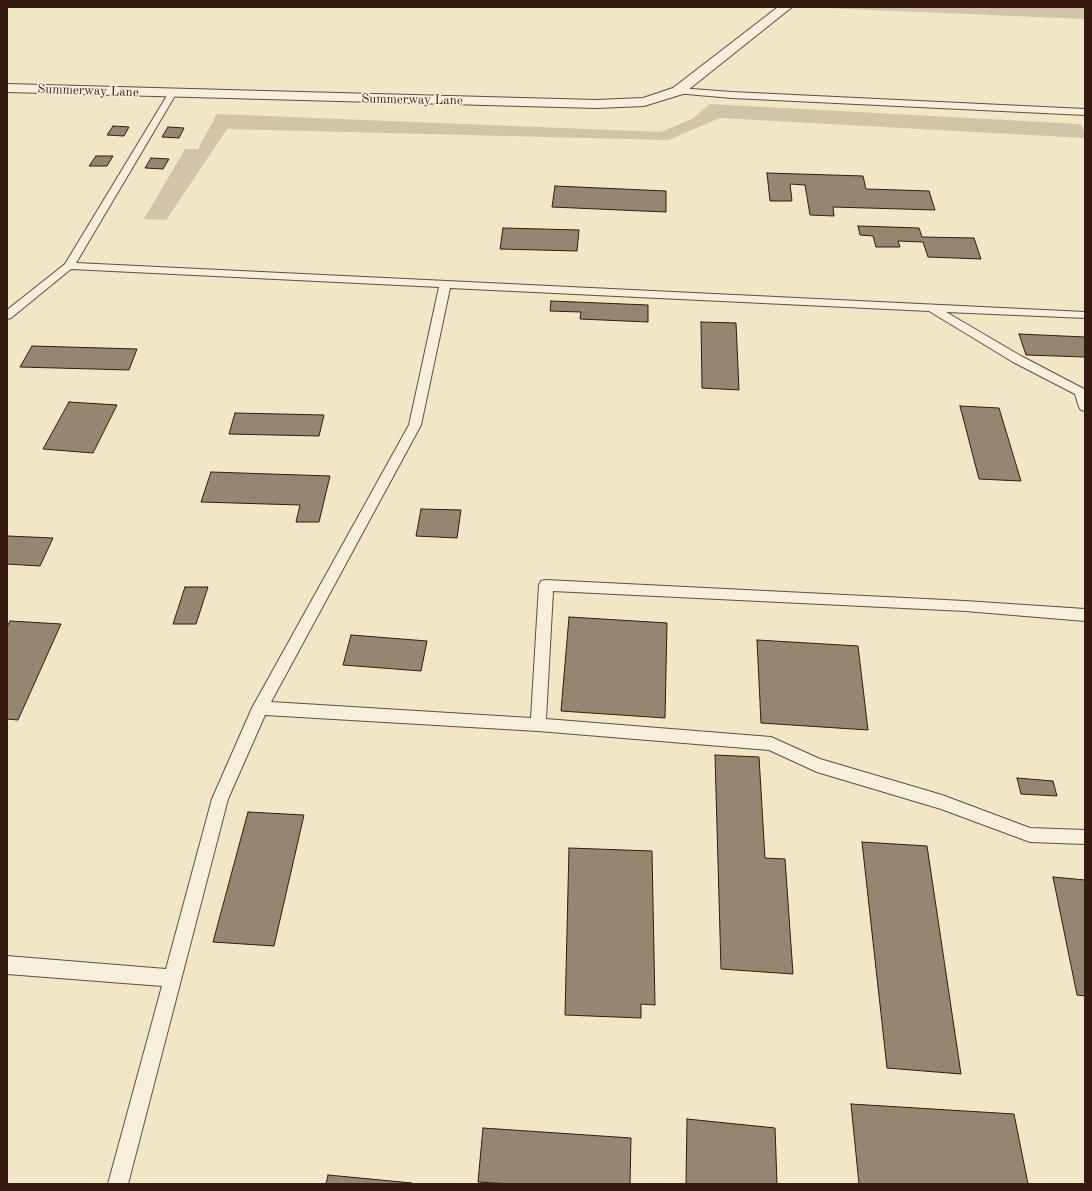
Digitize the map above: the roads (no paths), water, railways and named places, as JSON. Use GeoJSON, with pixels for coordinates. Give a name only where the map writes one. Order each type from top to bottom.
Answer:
{"type":"FeatureCollection","features":[{"type":"Feature","properties":{"kind":"street","name":"Summerway Lane"},"geometry":{"type":"LineString","coordinates":[[7,88],[172,94],[596,104],[644,102],[678,91],[786,7]]}},
{"type":"Feature","properties":{"kind":"lane"},"geometry":{"type":"LineString","coordinates":[[678,91],[732,95],[1085,112]]}},
{"type":"Feature","properties":{"kind":"lane"},"geometry":{"type":"LineString","coordinates":[[7,316],[70,266],[172,94]]}},
{"type":"Feature","properties":{"kind":"lane"},"geometry":{"type":"LineString","coordinates":[[70,266],[1085,315]]}},
{"type":"Feature","properties":{"kind":"lane"},"geometry":{"type":"LineString","coordinates":[[118,1184],[220,798],[260,708],[415,425],[445,284]]}},
{"type":"Feature","properties":{"kind":"lane"},"geometry":{"type":"LineString","coordinates":[[931,307],[1017,359],[1082,393],[1085,408]]}},
{"type":"Feature","properties":{"kind":"lane"},"geometry":{"type":"LineString","coordinates":[[538,725],[546,585],[965,606],[1085,615]]}},
{"type":"Feature","properties":{"kind":"lane"},"geometry":{"type":"LineString","coordinates":[[260,708],[538,725],[771,744],[817,765],[942,802],[1030,835],[1085,837]]}},
{"type":"Feature","properties":{"kind":"lane"},"geometry":{"type":"LineString","coordinates":[[7,965],[172,978]]}}]}
